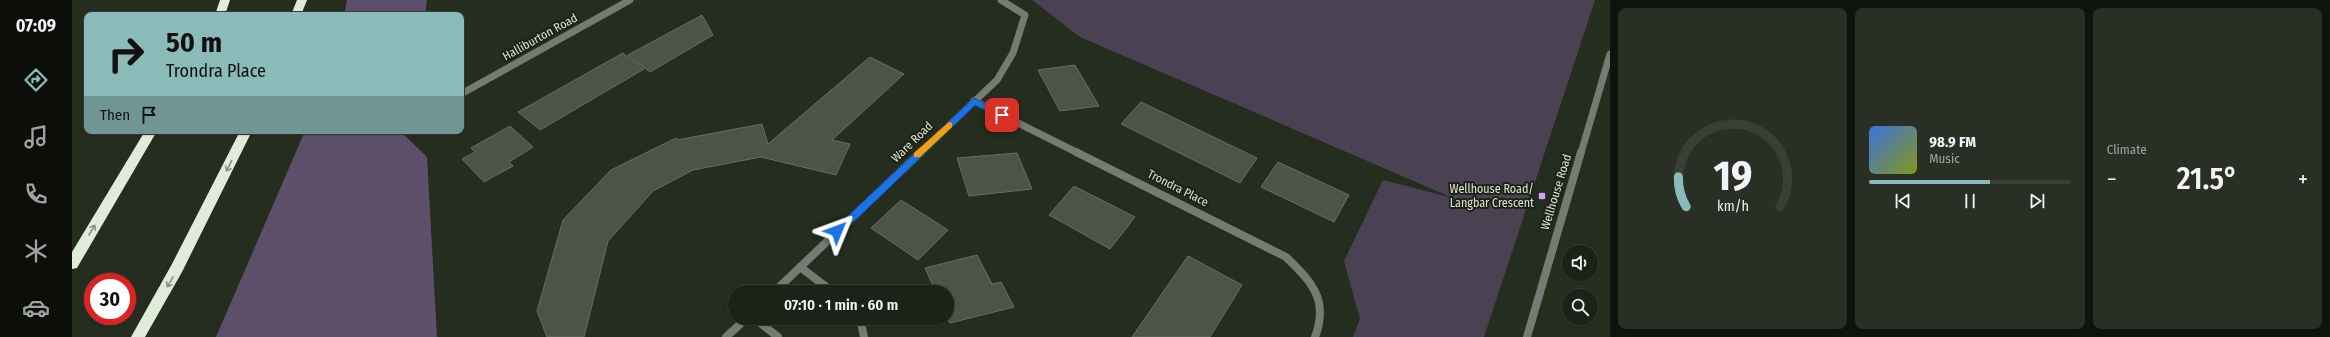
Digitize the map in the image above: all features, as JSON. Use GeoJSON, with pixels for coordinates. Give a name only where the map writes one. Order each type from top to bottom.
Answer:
{"type":"FeatureCollection","features":[{"type":"Feature","properties":{"kind":"highway"},"geometry":{"type":"LineString","coordinates":[[221,12],[225,0]]}},
{"type":"Feature","properties":{"kind":"highway"},"geometry":{"type":"LineString","coordinates":[[297,12],[302,0]]}},
{"type":"Feature","properties":{"kind":"highway"},"geometry":{"type":"LineString","coordinates":[[72,264],[149,134]]}},
{"type":"Feature","properties":{"kind":"highway"},"geometry":{"type":"LineString","coordinates":[[138,337],[177,268],[244,134]]}},
{"type":"Feature","properties":{"kind":"street","name":"Halliburton Road"},"geometry":{"type":"LineString","coordinates":[[464,92],[621,2],[630,0]]}},
{"type":"Feature","properties":{"kind":"street","name":"Ware Road"},"geometry":{"type":"LineString","coordinates":[[781,285],[997,80],[1012,53],[1025,15],[1001,0]]}},
{"type":"Feature","properties":{"kind":"street","name":"Wellhouse Road"},"geometry":{"type":"LineString","coordinates":[[1527,337],[1610,54]]}},
{"type":"Feature","properties":{"kind":"street","name":"Trondra Place"},"geometry":{"type":"LineString","coordinates":[[974,101],[1286,257],[1309,278],[1321,304],[1319,330],[1315,337]]}},
{"type":"Feature","properties":{"kind":"street"},"geometry":{"type":"LineString","coordinates":[[800,267],[824,285]]}},
{"type":"Feature","properties":{"kind":"street"},"geometry":{"type":"LineString","coordinates":[[726,337],[739,325]]}},
{"type":"Feature","properties":{"kind":"street"},"geometry":{"type":"LineString","coordinates":[[763,325],[778,337]]}},
{"type":"Feature","properties":{"kind":"street"},"geometry":{"type":"LineString","coordinates":[[861,325],[864,337]]}},
{"type":"Feature","properties":{"kind":"shaded area"},"geometry":{"type":"Polygon","coordinates":[[[347,0],[427,0],[425,12],[345,12],[347,0]]]}},
{"type":"Feature","properties":{"kind":"shaded area"},"geometry":{"type":"Polygon","coordinates":[[[1032,0],[1595,0],[1484,337],[1353,337],[1360,319],[1344,261],[1383,180],[1453,198],[1080,37],[1032,0]]]}},
{"type":"Feature","properties":{"kind":"shaded area"},"geometry":{"type":"Polygon","coordinates":[[[304,134],[403,134],[427,157],[437,337],[216,337],[304,134]]]}},
{"type":"Feature","properties":{"kind":"building"},"geometry":{"type":"Polygon","coordinates":[[[702,15],[713,35],[650,72],[628,55],[702,15]]]}},
{"type":"Feature","properties":{"kind":"building"},"geometry":{"type":"Polygon","coordinates":[[[623,53],[644,69],[540,130],[518,112],[623,53]]]}},
{"type":"Feature","properties":{"kind":"building"},"geometry":{"type":"Polygon","coordinates":[[[870,57],[904,74],[832,140],[850,144],[836,175],[761,157],[693,170],[653,191],[608,241],[584,337],[547,337],[537,311],[563,220],[611,170],[676,138],[677,140],[762,124],[768,144],[870,57]]]}},
{"type":"Feature","properties":{"kind":"building"},"geometry":{"type":"Polygon","coordinates":[[[1075,65],[1099,106],[1060,111],[1038,70],[1075,65]]]}},
{"type":"Feature","properties":{"kind":"building"},"geometry":{"type":"Polygon","coordinates":[[[1141,102],[1257,158],[1240,183],[1121,124],[1141,102]]]}},
{"type":"Feature","properties":{"kind":"building"},"geometry":{"type":"Polygon","coordinates":[[[510,126],[533,147],[509,162],[513,166],[484,182],[462,159],[475,152],[471,148],[510,126]]]}},
{"type":"Feature","properties":{"kind":"building"},"geometry":{"type":"Polygon","coordinates":[[[1017,153],[1032,189],[969,196],[957,158],[1017,153]]]}},
{"type":"Feature","properties":{"kind":"building"},"geometry":{"type":"Polygon","coordinates":[[[1278,162],[1349,195],[1334,222],[1261,187],[1278,162]]]}},
{"type":"Feature","properties":{"kind":"building"},"geometry":{"type":"Polygon","coordinates":[[[1074,186],[1135,217],[1110,249],[1049,215],[1074,186]]]}},
{"type":"Feature","properties":{"kind":"building"},"geometry":{"type":"Polygon","coordinates":[[[901,200],[948,230],[918,260],[871,228],[901,200]]]}},
{"type":"Feature","properties":{"kind":"building"},"geometry":{"type":"Polygon","coordinates":[[[977,255],[992,284],[1001,282],[1014,307],[954,322],[954,285],[933,285],[925,268],[977,255]]]}},
{"type":"Feature","properties":{"kind":"building"},"geometry":{"type":"Polygon","coordinates":[[[1188,256],[1242,285],[1210,337],[1132,337],[1188,256]]]}},
{"type":"Feature","properties":{"kind":"slow traffic"},"geometry":{"type":"LineString","coordinates":[[917,155],[949,125]]}},
{"type":"Feature","properties":{"kind":"place","name":"Wellhouse Road/ Langbar Crescent"},"geometry":{"type":"Point","coordinates":[1542,196]}},
{"type":"Feature","properties":{"kind":"route"},"geometry":{"type":"LineString","coordinates":[[837,231],[974,101],[1002,115]]}}]}
